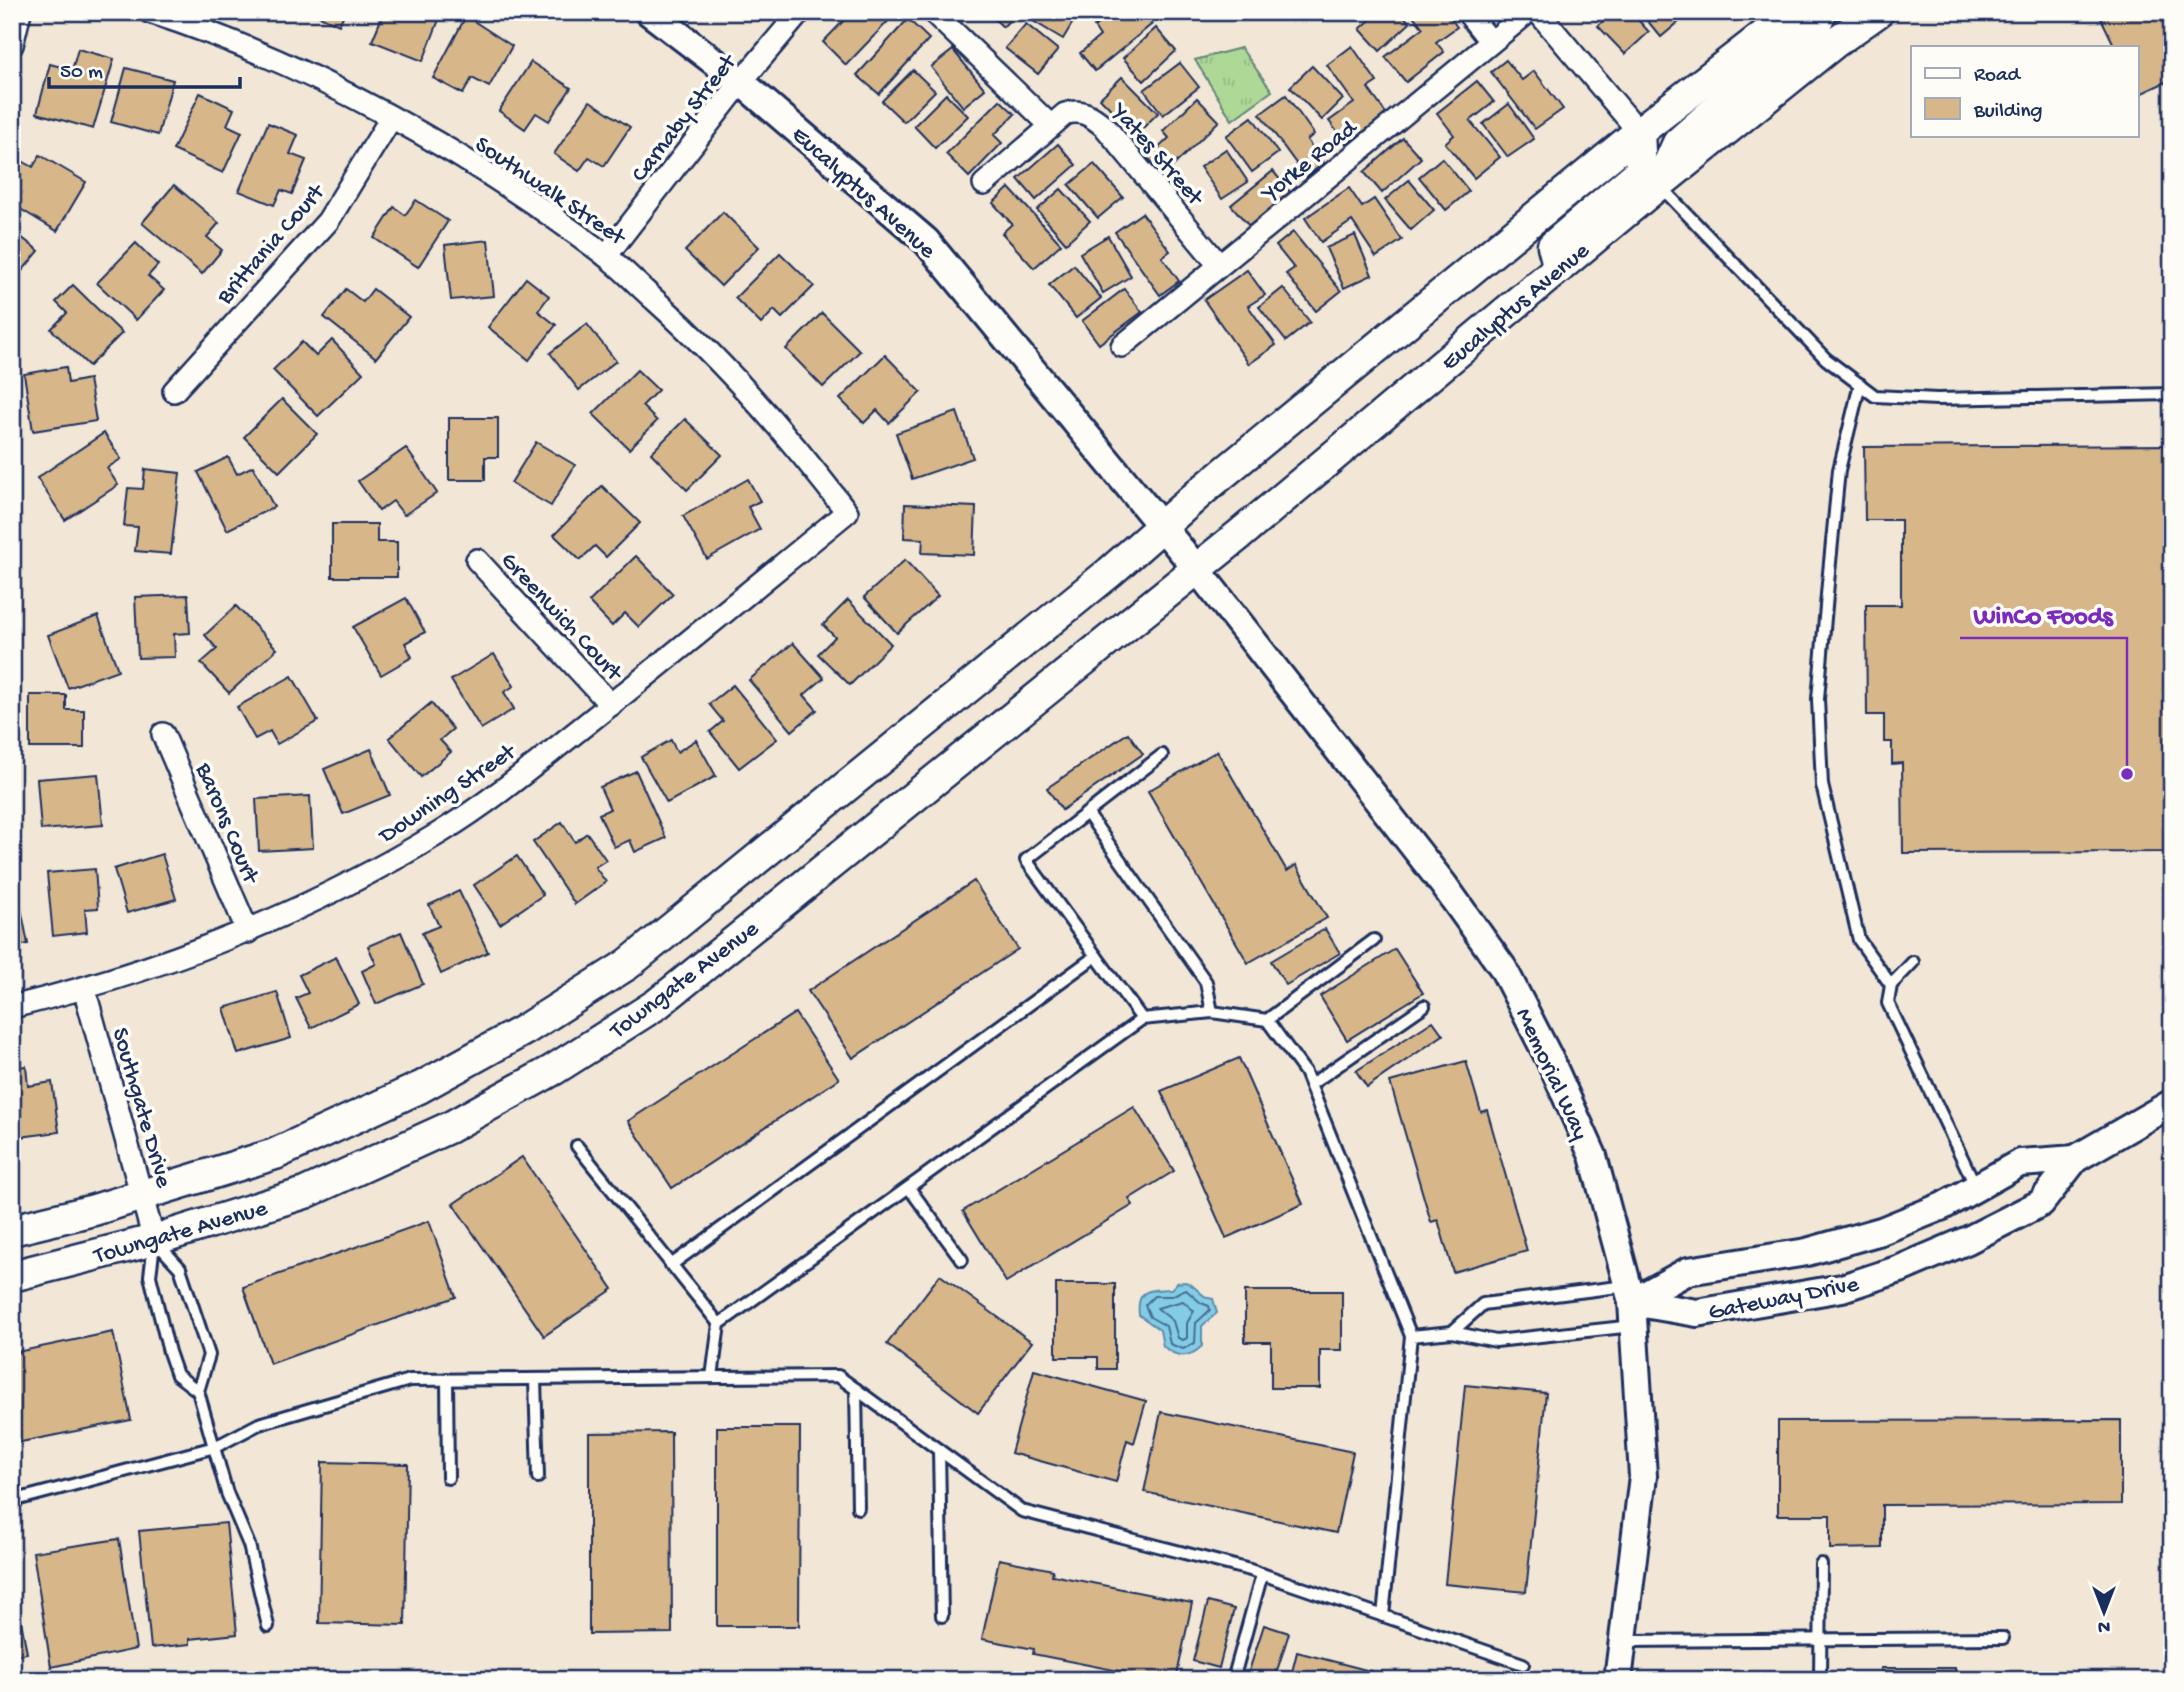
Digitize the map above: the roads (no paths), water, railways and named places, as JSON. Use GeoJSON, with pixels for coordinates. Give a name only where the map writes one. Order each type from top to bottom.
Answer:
{"type":"FeatureCollection","features":[{"type":"Feature","properties":{"kind":"main road"},"geometry":{"type":"LineString","coordinates":[[1161,527],[1639,132],[1794,12]]}},
{"type":"Feature","properties":{"kind":"main road"},"geometry":{"type":"LineString","coordinates":[[1659,184],[1678,144],[1817,21],[1821,12]]}},
{"type":"Feature","properties":{"kind":"main road","name":"Eucalyptus Avenue"},"geometry":{"type":"LineString","coordinates":[[1196,568],[1659,184],[1834,43],[1878,12]]}},
{"type":"Feature","properties":{"kind":"main road"},"geometry":{"type":"LineString","coordinates":[[1559,268],[1553,246],[1641,172],[1639,132]]}},
{"type":"Feature","properties":{"kind":"main road","name":"Towngate Avenue"},"geometry":{"type":"LineString","coordinates":[[12,1230],[94,1210],[275,1154],[421,1087],[524,1030],[628,964],[874,766],[1161,527]]}},
{"type":"Feature","properties":{"kind":"main road","name":"Towngate Avenue"},"geometry":{"type":"LineString","coordinates":[[12,1276],[154,1240],[305,1194],[450,1126],[553,1070],[657,1004],[1196,568]]}},
{"type":"Feature","properties":{"kind":"street"},"geometry":{"type":"LineString","coordinates":[[12,45],[20,12]]}},
{"type":"Feature","properties":{"kind":"street","name":"Southwalk Street"},"geometry":{"type":"LineString","coordinates":[[150,12],[285,65],[391,118],[500,183],[606,256],[707,347],[796,445],[847,512]]}},
{"type":"Feature","properties":{"kind":"street","name":"Eucalyptus Avenue"},"geometry":{"type":"LineString","coordinates":[[649,12],[741,82],[926,241],[1196,568]]}},
{"type":"Feature","properties":{"kind":"street","name":"Carnaby Street"},"geometry":{"type":"LineString","coordinates":[[606,256],[741,82],[800,12]]}},
{"type":"Feature","properties":{"kind":"street"},"geometry":{"type":"LineString","coordinates":[[1467,12],[1491,42]]}},
{"type":"Feature","properties":{"kind":"street","name":"Yorke Road"},"geometry":{"type":"LineString","coordinates":[[1122,346],[1528,12]]}},
{"type":"Feature","properties":{"kind":"street"},"geometry":{"type":"LineString","coordinates":[[1538,12],[1639,132]]}},
{"type":"Feature","properties":{"kind":"street"},"geometry":{"type":"LineString","coordinates":[[946,17],[1051,126]]}},
{"type":"Feature","properties":{"kind":"street","name":"Yates Street"},"geometry":{"type":"LineString","coordinates":[[984,184],[1051,126],[1073,111],[1090,114],[1105,127],[1219,265]]}},
{"type":"Feature","properties":{"kind":"street","name":"Brittania Court"},"geometry":{"type":"LineString","coordinates":[[174,391],[328,220],[391,118]]}},
{"type":"Feature","properties":{"kind":"street","name":"Downing Street"},"geometry":{"type":"LineString","coordinates":[[12,1007],[84,988],[248,932],[329,895],[443,831],[514,781],[611,705],[847,512]]}},
{"type":"Feature","properties":{"kind":"street","name":"Greenwich Court"},"geometry":{"type":"LineString","coordinates":[[477,560],[611,705]]}},
{"type":"Feature","properties":{"kind":"street","name":"Memorial Way"},"geometry":{"type":"LineString","coordinates":[[1196,568],[1443,884],[1503,968],[1550,1060],[1593,1156],[1631,1304],[1643,1476],[1618,1680]]}},
{"type":"Feature","properties":{"kind":"street","name":"Barons Court"},"geometry":{"type":"LineString","coordinates":[[163,734],[248,932]]}},
{"type":"Feature","properties":{"kind":"street","name":"Southgate Drive"},"geometry":{"type":"LineString","coordinates":[[84,988],[154,1240]]}},
{"type":"Feature","properties":{"kind":"street","name":"Gateway Drive"},"geometry":{"type":"LineString","coordinates":[[1631,1304],[1697,1312],[1842,1287],[1900,1269],[1968,1240],[2041,1203],[2075,1159],[2172,1103]]}},
{"type":"Feature","properties":{"kind":"street","name":"Gateway Drive"},"geometry":{"type":"LineString","coordinates":[[1631,1304],[1688,1270],[1807,1252],[1881,1231],[1943,1206],[2020,1163],[2075,1159]]}},
{"type":"Feature","properties":{"kind":"lane"},"geometry":{"type":"LineString","coordinates":[[1659,184],[1826,359],[1875,396],[1937,398],[2172,394]]}},
{"type":"Feature","properties":{"kind":"lane"},"geometry":{"type":"LineString","coordinates":[[1860,384],[1839,470],[1828,583],[1818,699],[1822,785],[1859,940],[1891,985]]}},
{"type":"Feature","properties":{"kind":"lane"},"geometry":{"type":"LineString","coordinates":[[1142,1019],[1026,860],[1161,755]]}},
{"type":"Feature","properties":{"kind":"lane"},"geometry":{"type":"LineString","coordinates":[[1087,813],[1206,982],[1212,1012]]}},
{"type":"Feature","properties":{"kind":"lane"},"geometry":{"type":"LineString","coordinates":[[719,1324],[1142,1019],[1212,1012],[1268,1020],[1374,940]]}},
{"type":"Feature","properties":{"kind":"lane"},"geometry":{"type":"LineString","coordinates":[[671,1265],[1096,956]]}},
{"type":"Feature","properties":{"kind":"lane"},"geometry":{"type":"LineString","coordinates":[[1913,962],[1891,985],[1888,1003],[1976,1187]]}},
{"type":"Feature","properties":{"kind":"lane"},"geometry":{"type":"LineString","coordinates":[[1310,1085],[1424,1006]]}},
{"type":"Feature","properties":{"kind":"lane"},"geometry":{"type":"LineString","coordinates":[[1268,1020],[1305,1072],[1411,1336],[1383,1616]]}},
{"type":"Feature","properties":{"kind":"lane"},"geometry":{"type":"LineString","coordinates":[[577,1146],[719,1324],[712,1377]]}},
{"type":"Feature","properties":{"kind":"lane"},"geometry":{"type":"LineString","coordinates":[[909,1188],[962,1260]]}},
{"type":"Feature","properties":{"kind":"lane"},"geometry":{"type":"LineString","coordinates":[[154,1240],[150,1276],[169,1352],[177,1375],[198,1391]]}},
{"type":"Feature","properties":{"kind":"lane"},"geometry":{"type":"LineString","coordinates":[[154,1240],[180,1268],[209,1355],[198,1391],[227,1493],[249,1545],[268,1626]]}},
{"type":"Feature","properties":{"kind":"lane"},"geometry":{"type":"LineString","coordinates":[[1452,1332],[1483,1304],[1631,1304]]}},
{"type":"Feature","properties":{"kind":"lane"},"geometry":{"type":"LineString","coordinates":[[1411,1336],[1452,1332],[1496,1341],[1631,1304]]}},
{"type":"Feature","properties":{"kind":"lane"},"geometry":{"type":"LineString","coordinates":[[12,1501],[215,1447],[259,1424],[410,1380],[838,1376],[1022,1511],[1262,1574],[1523,1664]]}},
{"type":"Feature","properties":{"kind":"lane"},"geometry":{"type":"LineString","coordinates":[[535,1379],[538,1477]]}},
{"type":"Feature","properties":{"kind":"lane"},"geometry":{"type":"LineString","coordinates":[[447,1380],[448,1478]]}},
{"type":"Feature","properties":{"kind":"lane"},"geometry":{"type":"LineString","coordinates":[[856,1389],[858,1508]]}},
{"type":"Feature","properties":{"kind":"lane"},"geometry":{"type":"LineString","coordinates":[[939,1450],[942,1616]]}},
{"type":"Feature","properties":{"kind":"lane"},"geometry":{"type":"LineString","coordinates":[[1820,1680],[1821,1564]]}},
{"type":"Feature","properties":{"kind":"lane"},"geometry":{"type":"LineString","coordinates":[[1233,1680],[1262,1574]]}},
{"type":"Feature","properties":{"kind":"lane"},"geometry":{"type":"LineString","coordinates":[[1624,1641],[2003,1637]]}},
{"type":"Feature","properties":{"kind":"water"},"geometry":{"type":"Polygon","coordinates":[[[1185,1282],[1204,1296],[1213,1299],[1217,1313],[1202,1326],[1202,1346],[1187,1355],[1178,1355],[1163,1346],[1160,1330],[1139,1315],[1139,1306],[1142,1295],[1146,1292],[1171,1289],[1177,1283],[1185,1282]]]}},
{"type":"Feature","properties":{"kind":"place","name":"WinCo Foods"},"geometry":{"type":"Point","coordinates":[2127,774]}}]}
